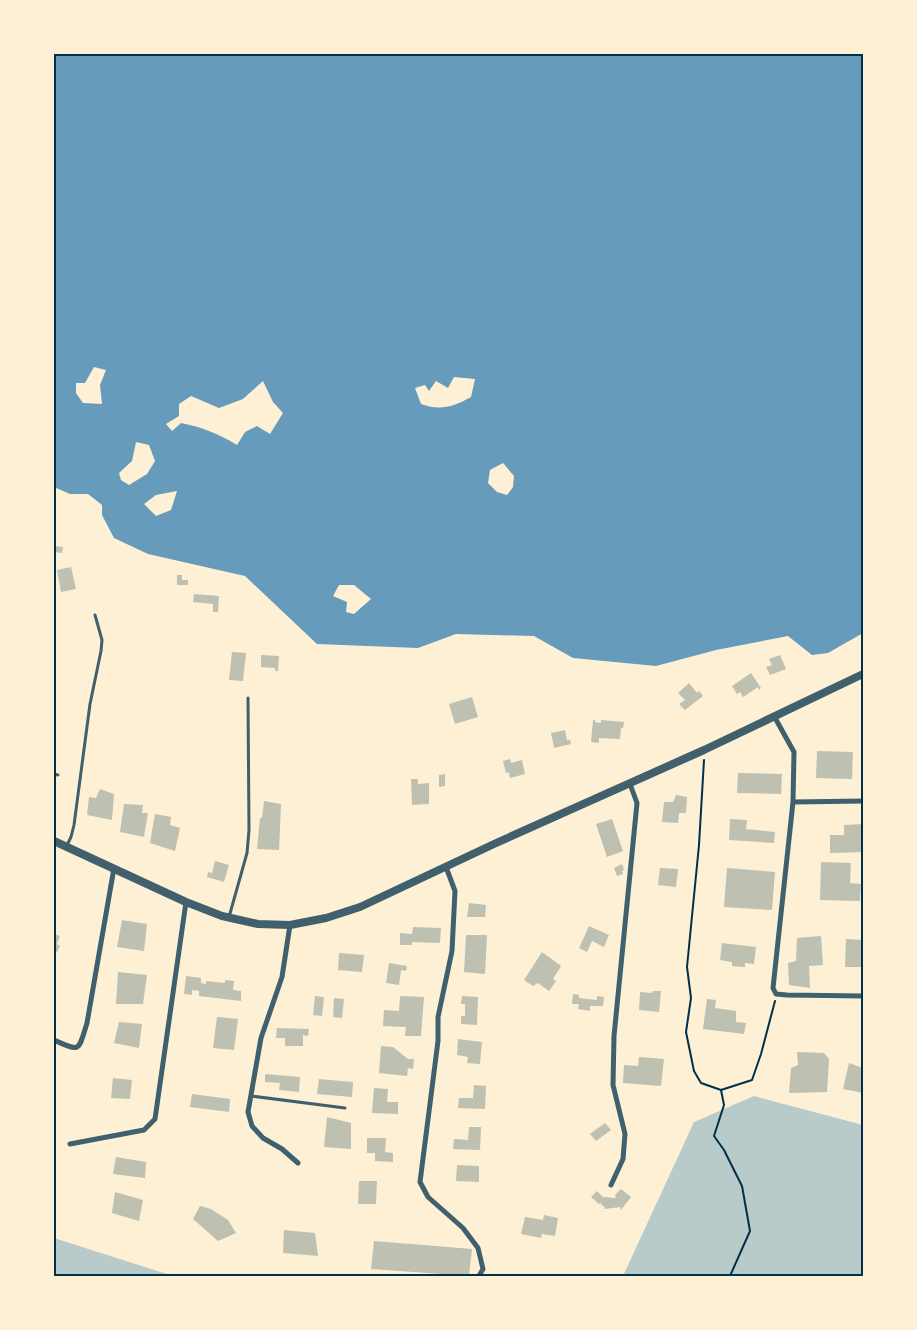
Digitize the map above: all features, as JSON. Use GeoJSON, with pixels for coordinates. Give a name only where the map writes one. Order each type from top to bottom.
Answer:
{"type":"FeatureCollection","features":[{"type":"Feature","properties":{"kind":"street"},"geometry":{"type":"LineString","coordinates":[[54,841],[186,902],[229,917],[258,924],[290,925],[326,918],[360,907],[704,750],[863,674]]}},
{"type":"Feature","properties":{"kind":"street"},"geometry":{"type":"LineString","coordinates":[[774,716],[794,752],[793,802],[773,988],[776,994],[787,995],[863,996]]}},
{"type":"Feature","properties":{"kind":"street"},"geometry":{"type":"LineString","coordinates":[[611,1185],[623,1159],[625,1134],[613,1085],[614,1036],[637,803],[630,784]]}},
{"type":"Feature","properties":{"kind":"street"},"geometry":{"type":"LineString","coordinates":[[793,802],[863,801]]}},
{"type":"Feature","properties":{"kind":"street"},"geometry":{"type":"LineString","coordinates":[[446,867],[455,891],[452,950],[438,1017],[438,1041],[420,1182],[428,1197],[463,1228],[478,1248],[484,1269],[479,1276]]}},
{"type":"Feature","properties":{"kind":"street"},"geometry":{"type":"LineString","coordinates":[[54,1040],[74,1048],[78,1047],[81,1042],[87,1023],[114,868]]}},
{"type":"Feature","properties":{"kind":"street"},"geometry":{"type":"LineString","coordinates":[[70,1144],[144,1130],[155,1119],[186,902]]}},
{"type":"Feature","properties":{"kind":"street"},"geometry":{"type":"LineString","coordinates":[[290,925],[282,976],[261,1038],[248,1112],[252,1126],[264,1138],[282,1149],[298,1163]]}},
{"type":"Feature","properties":{"kind":"lane"},"geometry":{"type":"LineString","coordinates":[[66,847],[74,825],[90,704],[100,662],[102,640],[95,615]]}},
{"type":"Feature","properties":{"kind":"lane"},"geometry":{"type":"LineString","coordinates":[[229,917],[247,853],[249,830],[248,698]]}},
{"type":"Feature","properties":{"kind":"lane"},"geometry":{"type":"LineString","coordinates":[[54,774],[58,776]]}},
{"type":"Feature","properties":{"kind":"lane"},"geometry":{"type":"LineString","coordinates":[[251,1096],[346,1108]]}},
{"type":"Feature","properties":{"kind":"path"},"geometry":{"type":"LineString","coordinates":[[704,750],[699,845],[687,967],[691,998],[686,1032],[694,1071],[701,1083],[720,1090],[752,1080],[762,1054],[776,994]]}},
{"type":"Feature","properties":{"kind":"path"},"geometry":{"type":"LineString","coordinates":[[720,1090],[724,1105],[714,1136],[724,1150],[742,1186],[750,1231],[730,1276]]}},
{"type":"Feature","properties":{"kind":"shaded area"},"geometry":{"type":"Polygon","coordinates":[[[754,1096],[863,1125],[863,1276],[623,1276],[694,1122],[754,1096]]]}},
{"type":"Feature","properties":{"kind":"shaded area"},"geometry":{"type":"Polygon","coordinates":[[[54,1238],[173,1276],[54,1276],[54,1238]]]}},
{"type":"Feature","properties":{"kind":"water"},"geometry":{"type":"Polygon","coordinates":[[[54,54],[863,54],[863,633],[828,653],[812,655],[788,636],[716,650],[656,666],[573,658],[534,636],[456,634],[418,648],[317,644],[245,576],[148,554],[114,538],[102,515],[102,505],[88,494],[70,494],[54,487],[54,54]],[[94,367],[85,383],[76,383],[76,393],[83,403],[102,404],[100,385],[106,370],[94,367]],[[454,377],[448,388],[436,381],[429,391],[425,385],[415,388],[421,404],[446,407],[471,397],[475,379],[454,377]],[[263,381],[243,399],[219,408],[191,396],[179,404],[179,416],[166,424],[172,431],[181,423],[196,427],[217,434],[237,445],[245,432],[257,426],[270,434],[283,413],[273,402],[263,381]],[[136,442],[132,461],[119,473],[121,480],[129,485],[147,474],[155,461],[149,445],[136,442]],[[503,463],[490,470],[488,483],[497,492],[507,495],[513,487],[514,476],[503,463]],[[177,491],[156,495],[144,504],[156,516],[171,510],[177,491]],[[339,585],[333,596],[347,602],[346,612],[354,614],[371,599],[354,585],[339,585]]]}},
{"type":"Feature","properties":{"kind":"building"},"geometry":{"type":"Polygon","coordinates":[[[54,546],[63,547],[62,553],[54,552],[54,546]]]}},
{"type":"Feature","properties":{"kind":"building"},"geometry":{"type":"Polygon","coordinates":[[[71,567],[76,589],[61,592],[57,570],[71,567]]]}},
{"type":"Feature","properties":{"kind":"building"},"geometry":{"type":"Polygon","coordinates":[[[177,575],[182,575],[182,580],[188,580],[188,585],[177,585],[177,575]]]}},
{"type":"Feature","properties":{"kind":"building"},"geometry":{"type":"Polygon","coordinates":[[[194,594],[219,596],[218,612],[213,612],[213,604],[193,602],[194,594]]]}},
{"type":"Feature","properties":{"kind":"building"},"geometry":{"type":"Polygon","coordinates":[[[232,652],[246,653],[243,681],[229,680],[232,652]]]}},
{"type":"Feature","properties":{"kind":"building"},"geometry":{"type":"Polygon","coordinates":[[[261,655],[279,656],[278,671],[275,671],[275,668],[261,667],[261,655]]]}},
{"type":"Feature","properties":{"kind":"building"},"geometry":{"type":"Polygon","coordinates":[[[780,655],[786,669],[770,675],[766,667],[772,665],[769,659],[780,655]]]}},
{"type":"Feature","properties":{"kind":"building"},"geometry":{"type":"Polygon","coordinates":[[[751,673],[761,688],[759,690],[758,687],[743,697],[740,692],[737,694],[732,686],[751,673]]]}},
{"type":"Feature","properties":{"kind":"building"},"geometry":{"type":"Polygon","coordinates":[[[689,683],[697,693],[699,691],[703,696],[685,710],[679,704],[685,700],[678,693],[689,683]]]}},
{"type":"Feature","properties":{"kind":"building"},"geometry":{"type":"Polygon","coordinates":[[[472,697],[478,717],[455,724],[449,704],[472,697]]]}},
{"type":"Feature","properties":{"kind":"building"},"geometry":{"type":"Polygon","coordinates":[[[593,720],[601,723],[601,720],[624,722],[623,728],[621,728],[620,739],[599,738],[599,743],[591,742],[593,720]]]}},
{"type":"Feature","properties":{"kind":"building"},"geometry":{"type":"Polygon","coordinates":[[[565,730],[567,740],[570,740],[571,744],[554,748],[551,733],[565,730]]]}},
{"type":"Feature","properties":{"kind":"building"},"geometry":{"type":"Polygon","coordinates":[[[817,751],[853,752],[852,779],[816,778],[817,751]]]}},
{"type":"Feature","properties":{"kind":"building"},"geometry":{"type":"Polygon","coordinates":[[[510,759],[511,763],[522,760],[525,774],[510,778],[509,772],[506,773],[503,761],[510,759]]]}},
{"type":"Feature","properties":{"kind":"building"},"geometry":{"type":"Polygon","coordinates":[[[738,773],[782,774],[781,794],[737,793],[738,773]]]}},
{"type":"Feature","properties":{"kind":"building"},"geometry":{"type":"Polygon","coordinates":[[[445,774],[445,786],[439,787],[439,775],[445,774]]]}},
{"type":"Feature","properties":{"kind":"building"},"geometry":{"type":"Polygon","coordinates":[[[411,779],[418,779],[418,784],[429,783],[429,804],[412,805],[411,779]]]}},
{"type":"Feature","properties":{"kind":"building"},"geometry":{"type":"Polygon","coordinates":[[[100,789],[114,794],[112,820],[87,815],[89,797],[96,798],[100,789]]]}},
{"type":"Feature","properties":{"kind":"building"},"geometry":{"type":"Polygon","coordinates":[[[676,795],[687,797],[686,813],[679,813],[678,823],[662,822],[664,802],[673,802],[676,795]]]}},
{"type":"Feature","properties":{"kind":"building"},"geometry":{"type":"Polygon","coordinates":[[[264,801],[281,804],[279,850],[257,849],[260,818],[262,818],[264,801]]]}},
{"type":"Feature","properties":{"kind":"building"},"geometry":{"type":"Polygon","coordinates":[[[124,804],[143,805],[142,813],[148,813],[144,837],[120,832],[124,804]]]}},
{"type":"Feature","properties":{"kind":"building"},"geometry":{"type":"Polygon","coordinates":[[[155,814],[171,817],[170,825],[180,828],[175,851],[150,843],[155,814]]]}},
{"type":"Feature","properties":{"kind":"building"},"geometry":{"type":"Polygon","coordinates":[[[612,819],[623,851],[607,857],[596,824],[612,819]]]}},
{"type":"Feature","properties":{"kind":"building"},"geometry":{"type":"Polygon","coordinates":[[[730,819],[747,820],[746,829],[775,832],[774,843],[729,840],[730,819]]]}},
{"type":"Feature","properties":{"kind":"building"},"geometry":{"type":"Polygon","coordinates":[[[863,824],[863,852],[830,853],[830,835],[844,835],[844,825],[863,824]]]}},
{"type":"Feature","properties":{"kind":"building"},"geometry":{"type":"Polygon","coordinates":[[[215,861],[229,865],[224,882],[207,877],[208,872],[212,873],[215,861]]]}},
{"type":"Feature","properties":{"kind":"building"},"geometry":{"type":"Polygon","coordinates":[[[821,862],[851,863],[850,883],[861,884],[860,901],[820,900],[821,862]]]}},
{"type":"Feature","properties":{"kind":"building"},"geometry":{"type":"Polygon","coordinates":[[[622,864],[623,874],[617,876],[614,868],[622,864]]]}},
{"type":"Feature","properties":{"kind":"building"},"geometry":{"type":"Polygon","coordinates":[[[660,868],[678,869],[676,887],[658,885],[660,868]]]}},
{"type":"Feature","properties":{"kind":"building"},"geometry":{"type":"Polygon","coordinates":[[[727,868],[775,872],[772,910],[724,907],[727,868]]]}},
{"type":"Feature","properties":{"kind":"building"},"geometry":{"type":"Polygon","coordinates":[[[469,903],[486,905],[485,917],[467,917],[469,903]]]}},
{"type":"Feature","properties":{"kind":"building"},"geometry":{"type":"Polygon","coordinates":[[[122,920],[147,924],[144,951],[117,947],[122,920]]]}},
{"type":"Feature","properties":{"kind":"building"},"geometry":{"type":"Polygon","coordinates":[[[589,926],[609,935],[604,947],[592,941],[587,952],[579,948],[589,926]]]}},
{"type":"Feature","properties":{"kind":"building"},"geometry":{"type":"Polygon","coordinates":[[[413,927],[441,928],[440,943],[412,942],[412,945],[400,945],[400,933],[412,934],[413,927]]]}},
{"type":"Feature","properties":{"kind":"building"},"geometry":{"type":"Polygon","coordinates":[[[54,934],[60,936],[57,944],[60,946],[57,952],[54,951],[54,934]]]}},
{"type":"Feature","properties":{"kind":"building"},"geometry":{"type":"Polygon","coordinates":[[[466,935],[487,935],[485,974],[464,972],[466,935]]]}},
{"type":"Feature","properties":{"kind":"building"},"geometry":{"type":"Polygon","coordinates":[[[821,936],[823,965],[809,966],[810,988],[789,985],[788,963],[796,961],[797,938],[821,936]]]}},
{"type":"Feature","properties":{"kind":"building"},"geometry":{"type":"Polygon","coordinates":[[[846,939],[863,940],[863,967],[845,967],[846,939]]]}},
{"type":"Feature","properties":{"kind":"building"},"geometry":{"type":"Polygon","coordinates":[[[722,943],[756,947],[754,964],[745,963],[745,967],[732,966],[732,962],[720,960],[722,943]]]}},
{"type":"Feature","properties":{"kind":"building"},"geometry":{"type":"Polygon","coordinates":[[[542,952],[561,966],[553,979],[556,981],[549,991],[538,983],[533,986],[524,980],[542,952]]]}},
{"type":"Feature","properties":{"kind":"building"},"geometry":{"type":"Polygon","coordinates":[[[339,953],[364,955],[362,972],[338,970],[339,953]]]}},
{"type":"Feature","properties":{"kind":"building"},"geometry":{"type":"Polygon","coordinates":[[[389,963],[407,966],[406,971],[401,970],[399,985],[386,983],[389,963]]]}},
{"type":"Feature","properties":{"kind":"building"},"geometry":{"type":"Polygon","coordinates":[[[118,972],[147,975],[143,1004],[116,1004],[118,972]]]}},
{"type":"Feature","properties":{"kind":"building"},"geometry":{"type":"Polygon","coordinates":[[[186,976],[201,978],[201,983],[206,984],[206,981],[225,983],[225,980],[234,981],[233,990],[241,991],[241,1001],[199,996],[199,991],[192,990],[192,995],[184,994],[186,976]]]}},
{"type":"Feature","properties":{"kind":"building"},"geometry":{"type":"Polygon","coordinates":[[[653,991],[661,991],[659,1012],[639,1010],[640,992],[652,993],[653,991]]]}},
{"type":"Feature","properties":{"kind":"building"},"geometry":{"type":"Polygon","coordinates":[[[573,994],[579,995],[579,998],[597,1000],[597,996],[604,997],[603,1006],[590,1006],[590,1011],[578,1009],[579,1004],[572,1004],[573,994]]]}},
{"type":"Feature","properties":{"kind":"building"},"geometry":{"type":"Polygon","coordinates":[[[315,996],[324,997],[322,1016],[313,1015],[315,996]]]}},
{"type":"Feature","properties":{"kind":"building"},"geometry":{"type":"Polygon","coordinates":[[[400,996],[424,997],[421,1036],[405,1036],[406,1027],[383,1026],[384,1010],[399,1011],[400,996]]]}},
{"type":"Feature","properties":{"kind":"building"},"geometry":{"type":"Polygon","coordinates":[[[462,996],[478,997],[477,1025],[461,1024],[461,1016],[465,1016],[465,1004],[461,1004],[462,996]]]}},
{"type":"Feature","properties":{"kind":"building"},"geometry":{"type":"Polygon","coordinates":[[[334,998],[344,999],[342,1018],[333,1017],[334,998]]]}},
{"type":"Feature","properties":{"kind":"building"},"geometry":{"type":"Polygon","coordinates":[[[707,999],[716,1000],[715,1008],[736,1011],[736,1022],[746,1023],[744,1034],[703,1029],[707,999]]]}},
{"type":"Feature","properties":{"kind":"building"},"geometry":{"type":"Polygon","coordinates":[[[217,1017],[238,1019],[234,1050],[213,1048],[217,1017]]]}},
{"type":"Feature","properties":{"kind":"building"},"geometry":{"type":"Polygon","coordinates":[[[119,1022],[142,1024],[139,1048],[114,1043],[119,1022]]]}},
{"type":"Feature","properties":{"kind":"building"},"geometry":{"type":"Polygon","coordinates":[[[277,1028],[309,1029],[308,1036],[303,1035],[303,1046],[285,1046],[285,1038],[276,1038],[277,1028]]]}},
{"type":"Feature","properties":{"kind":"building"},"geometry":{"type":"Polygon","coordinates":[[[458,1039],[482,1042],[480,1064],[467,1063],[468,1057],[457,1055],[458,1039]]]}},
{"type":"Feature","properties":{"kind":"building"},"geometry":{"type":"Polygon","coordinates":[[[381,1046],[393,1047],[408,1059],[414,1059],[413,1069],[408,1068],[407,1076],[379,1073],[381,1046]]]}},
{"type":"Feature","properties":{"kind":"building"},"geometry":{"type":"Polygon","coordinates":[[[797,1052],[824,1053],[829,1059],[827,1092],[789,1093],[791,1068],[798,1065],[797,1052]]]}},
{"type":"Feature","properties":{"kind":"building"},"geometry":{"type":"Polygon","coordinates":[[[639,1057],[664,1059],[661,1086],[623,1083],[624,1065],[638,1066],[639,1057]]]}},
{"type":"Feature","properties":{"kind":"building"},"geometry":{"type":"Polygon","coordinates":[[[849,1063],[863,1068],[863,1093],[843,1089],[849,1063]]]}},
{"type":"Feature","properties":{"kind":"building"},"geometry":{"type":"Polygon","coordinates":[[[265,1074],[300,1077],[299,1092],[279,1090],[280,1083],[265,1082],[265,1074]]]}},
{"type":"Feature","properties":{"kind":"building"},"geometry":{"type":"Polygon","coordinates":[[[113,1078],[132,1080],[130,1099],[111,1098],[113,1078]]]}},
{"type":"Feature","properties":{"kind":"building"},"geometry":{"type":"Polygon","coordinates":[[[319,1079],[353,1082],[352,1097],[317,1094],[319,1079]]]}},
{"type":"Feature","properties":{"kind":"building"},"geometry":{"type":"Polygon","coordinates":[[[474,1085],[486,1086],[485,1109],[458,1108],[459,1098],[473,1098],[474,1085]]]}},
{"type":"Feature","properties":{"kind":"building"},"geometry":{"type":"Polygon","coordinates":[[[374,1088],[388,1089],[387,1102],[398,1102],[398,1114],[372,1113],[374,1088]]]}},
{"type":"Feature","properties":{"kind":"building"},"geometry":{"type":"Polygon","coordinates":[[[192,1094],[230,1099],[229,1112],[190,1107],[192,1094]]]}},
{"type":"Feature","properties":{"kind":"building"},"geometry":{"type":"Polygon","coordinates":[[[327,1117],[351,1123],[351,1149],[324,1147],[327,1117]]]}},
{"type":"Feature","properties":{"kind":"building"},"geometry":{"type":"Polygon","coordinates":[[[605,1123],[611,1130],[596,1141],[590,1134],[605,1123]]]}},
{"type":"Feature","properties":{"kind":"building"},"geometry":{"type":"Polygon","coordinates":[[[469,1127],[481,1127],[480,1150],[453,1149],[454,1139],[468,1140],[469,1127]]]}},
{"type":"Feature","properties":{"kind":"building"},"geometry":{"type":"Polygon","coordinates":[[[367,1138],[386,1138],[385,1152],[393,1153],[393,1162],[375,1161],[375,1153],[367,1153],[367,1138]]]}},
{"type":"Feature","properties":{"kind":"building"},"geometry":{"type":"Polygon","coordinates":[[[116,1157],[146,1162],[145,1178],[113,1174],[116,1157]]]}},
{"type":"Feature","properties":{"kind":"building"},"geometry":{"type":"Polygon","coordinates":[[[457,1165],[479,1166],[479,1182],[456,1181],[457,1165]]]}},
{"type":"Feature","properties":{"kind":"building"},"geometry":{"type":"Polygon","coordinates":[[[359,1181],[377,1181],[376,1204],[358,1204],[359,1181]]]}},
{"type":"Feature","properties":{"kind":"building"},"geometry":{"type":"Polygon","coordinates":[[[621,1189],[631,1197],[621,1210],[620,1207],[605,1209],[601,1203],[599,1204],[591,1197],[597,1191],[603,1197],[616,1198],[615,1195],[621,1189]]]}},
{"type":"Feature","properties":{"kind":"building"},"geometry":{"type":"Polygon","coordinates":[[[115,1192],[143,1200],[139,1221],[112,1213],[115,1192]]]}},
{"type":"Feature","properties":{"kind":"building"},"geometry":{"type":"Polygon","coordinates":[[[200,1206],[211,1209],[228,1220],[236,1233],[218,1241],[193,1219],[200,1206]]]}},
{"type":"Feature","properties":{"kind":"building"},"geometry":{"type":"Polygon","coordinates":[[[544,1215],[558,1218],[555,1236],[542,1234],[541,1238],[521,1234],[525,1217],[543,1220],[544,1215]]]}},
{"type":"Feature","properties":{"kind":"building"},"geometry":{"type":"Polygon","coordinates":[[[284,1230],[315,1233],[318,1256],[283,1253],[284,1230]]]}},
{"type":"Feature","properties":{"kind":"building"},"geometry":{"type":"Polygon","coordinates":[[[374,1241],[472,1249],[469,1276],[371,1269],[374,1241]]]}}]}
